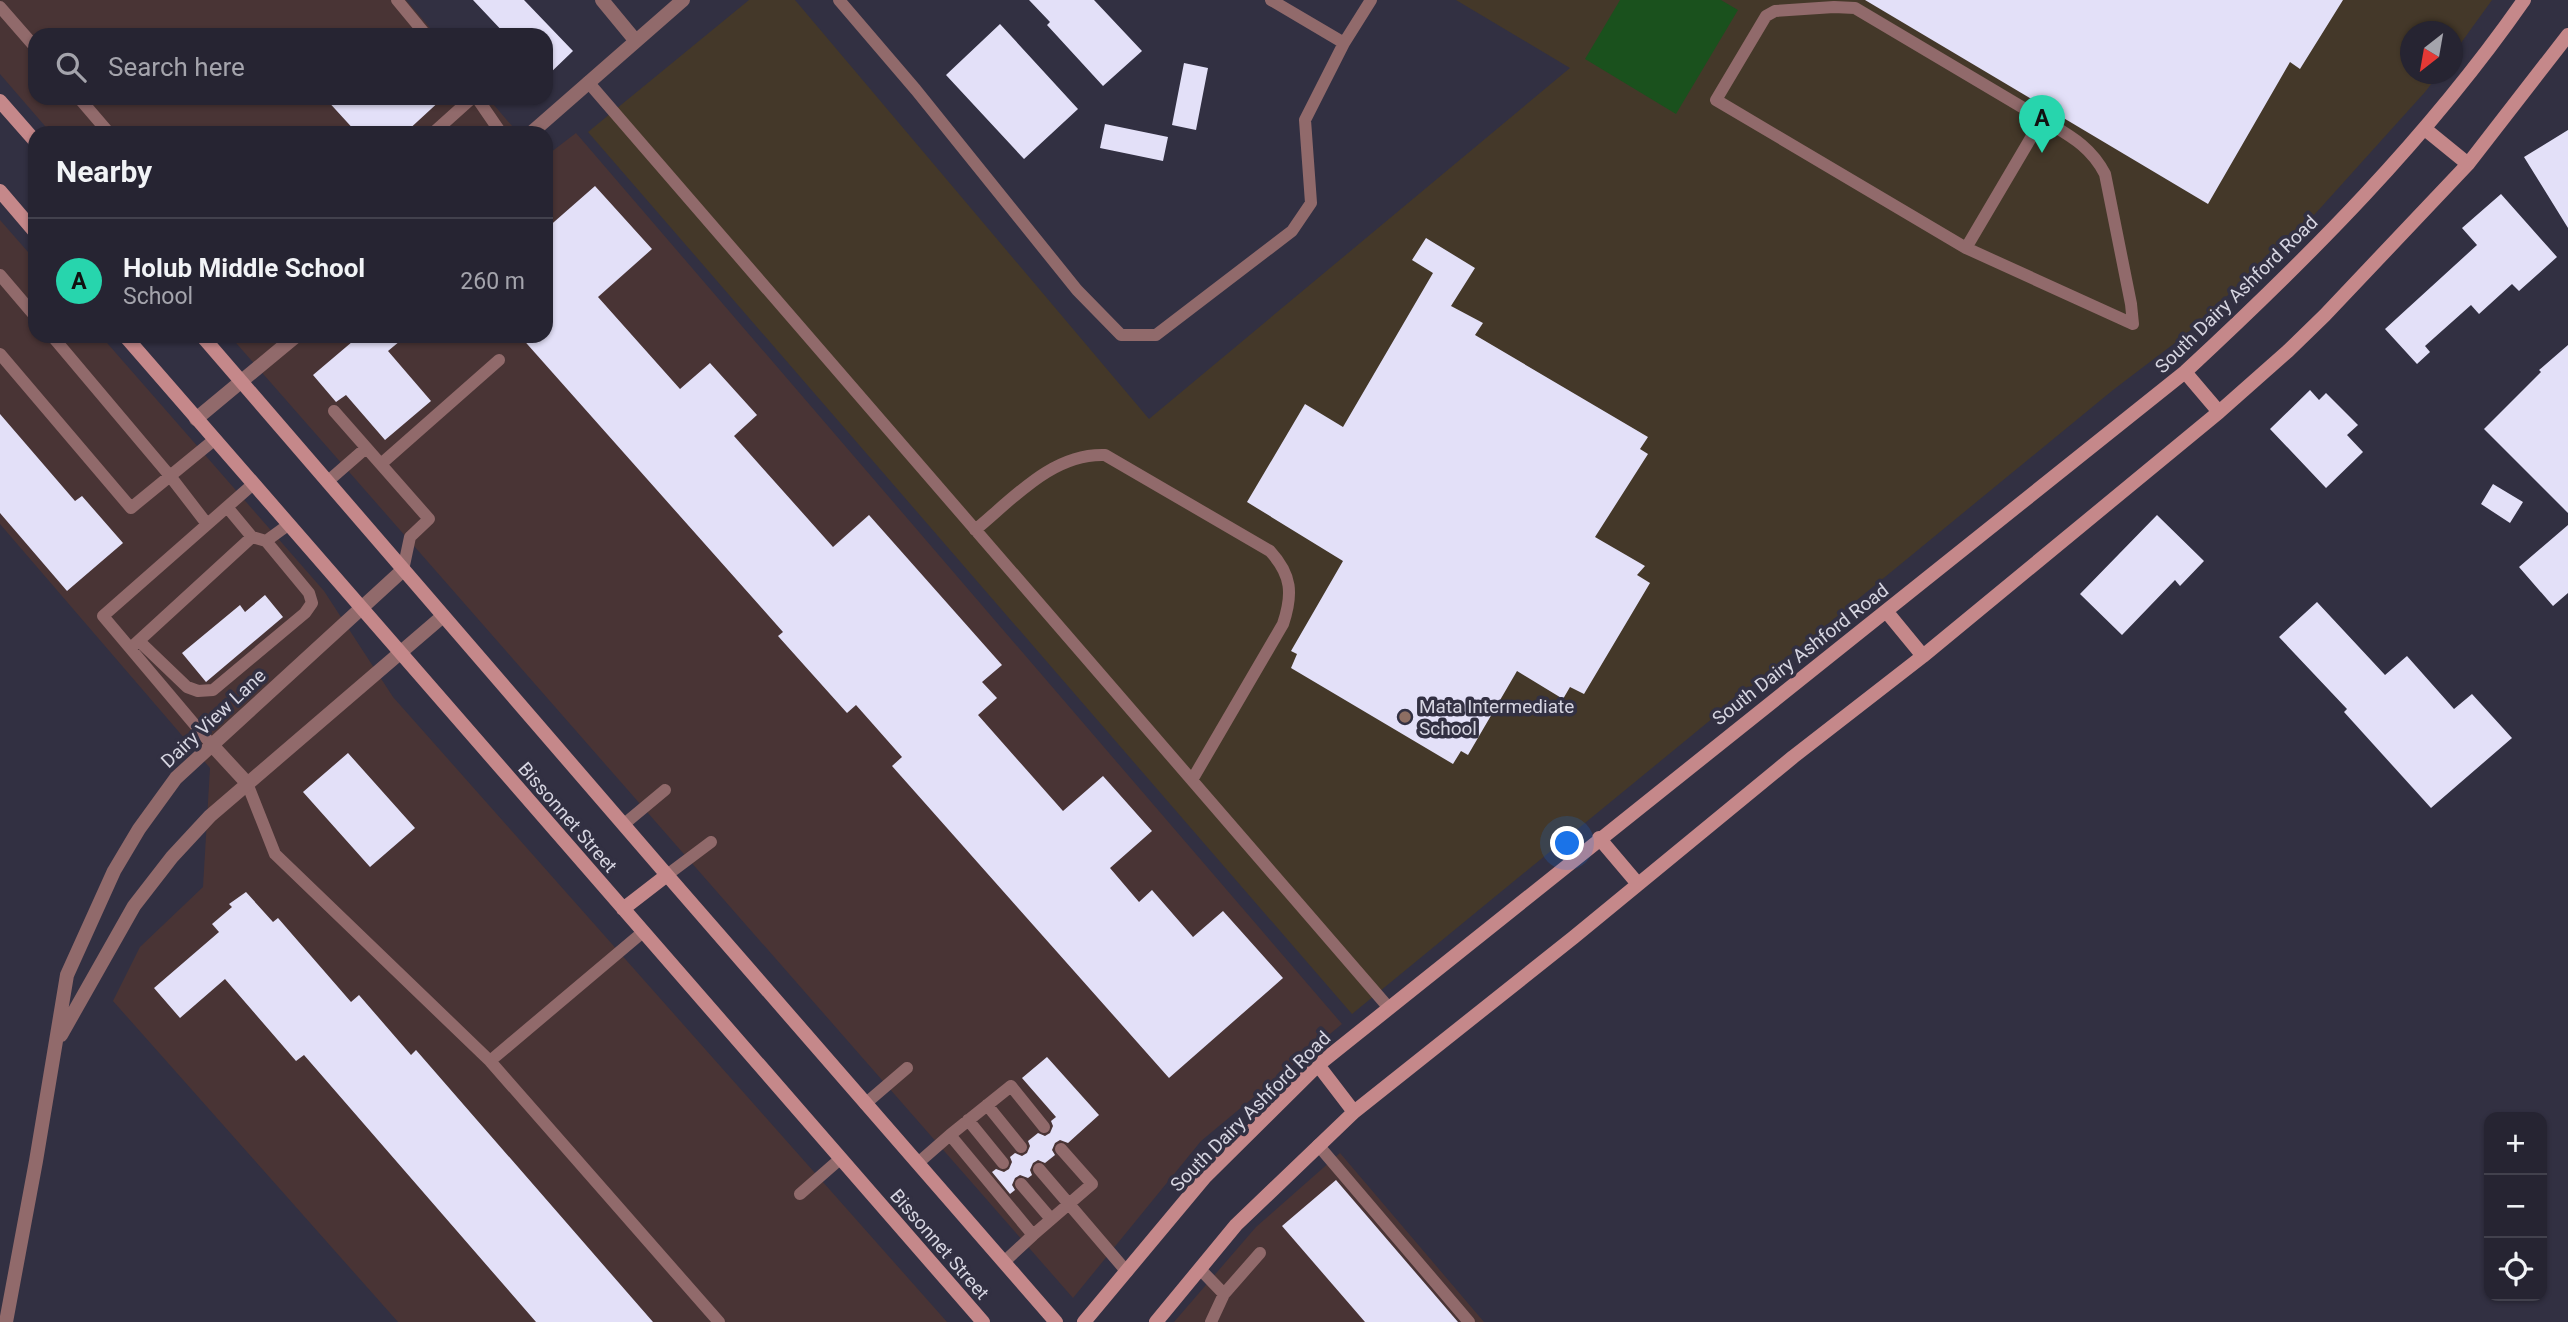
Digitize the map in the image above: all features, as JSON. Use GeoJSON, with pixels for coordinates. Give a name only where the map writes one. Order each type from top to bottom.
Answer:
{"type":"FeatureCollection","features":[{"type":"Feature","properties":{"kind":"main road","name":"South Dairy Ashford Road"},"geometry":{"type":"LineString","coordinates":[[1084,1322],[1205,1177],[1318,1065],[2185,372],[2299,263],[2425,129],[2524,0]]}},
{"type":"Feature","properties":{"kind":"main road"},"geometry":{"type":"LineString","coordinates":[[1157,1322],[1236,1225],[1354,1112],[1793,757],[1923,656],[2219,412],[2325,315],[2468,164],[2568,34]]}},
{"type":"Feature","properties":{"kind":"main road"},"geometry":{"type":"LineString","coordinates":[[0,101],[28,133]]}},
{"type":"Feature","properties":{"kind":"main road"},"geometry":{"type":"LineString","coordinates":[[2425,129],[2468,164]]}},
{"type":"Feature","properties":{"kind":"main road"},"geometry":{"type":"LineString","coordinates":[[0,191],[28,224]]}},
{"type":"Feature","properties":{"kind":"main road","name":"Bissonnet Street"},"geometry":{"type":"LineString","coordinates":[[131,343],[983,1322]]}},
{"type":"Feature","properties":{"kind":"main road","name":"Bissonnet Street"},"geometry":{"type":"LineString","coordinates":[[208,343],[1056,1322]]}},
{"type":"Feature","properties":{"kind":"main road"},"geometry":{"type":"LineString","coordinates":[[2185,372],[2219,412]]}},
{"type":"Feature","properties":{"kind":"main road"},"geometry":{"type":"LineString","coordinates":[[1886,611],[1923,656]]}},
{"type":"Feature","properties":{"kind":"main road"},"geometry":{"type":"LineString","coordinates":[[1599,838],[1638,884]]}},
{"type":"Feature","properties":{"kind":"main road"},"geometry":{"type":"LineString","coordinates":[[624,909],[667,876]]}},
{"type":"Feature","properties":{"kind":"main road"},"geometry":{"type":"LineString","coordinates":[[1318,1065],[1354,1112]]}},
{"type":"Feature","properties":{"kind":"street"},"geometry":{"type":"LineString","coordinates":[[601,0],[635,40]]}},
{"type":"Feature","properties":{"kind":"street"},"geometry":{"type":"LineString","coordinates":[[539,126],[683,0]]}},
{"type":"Feature","properties":{"kind":"street"},"geometry":{"type":"LineString","coordinates":[[196,419],[288,343]]}},
{"type":"Feature","properties":{"kind":"street","name":"Dairy View Lane"},"geometry":{"type":"LineString","coordinates":[[6,1322],[67,975],[114,871],[139,829],[176,778],[403,570]]}},
{"type":"Feature","properties":{"kind":"street","name":"Dairy View Lane"},"geometry":{"type":"LineString","coordinates":[[55,1046],[134,906],[172,857],[210,816],[247,783],[443,616]]}},
{"type":"Feature","properties":{"kind":"street"},"geometry":{"type":"LineString","coordinates":[[211,744],[247,783]]}},
{"type":"Feature","properties":{"kind":"lane"},"geometry":{"type":"LineString","coordinates":[[397,0],[420,28]]}},
{"type":"Feature","properties":{"kind":"lane"},"geometry":{"type":"LineString","coordinates":[[839,0],[916,90],[1077,290],[1121,335],[1156,335],[1292,231],[1311,203],[1305,120],[1344,43],[1371,0]]}},
{"type":"Feature","properties":{"kind":"lane"},"geometry":{"type":"LineString","coordinates":[[1271,0],[1344,43]]}},
{"type":"Feature","properties":{"kind":"lane"},"geometry":{"type":"LineString","coordinates":[[0,7],[28,39]]}},
{"type":"Feature","properties":{"kind":"lane"},"geometry":{"type":"LineString","coordinates":[[1854,8],[2042,119],[2084,145],[2096,156],[2105,174],[2133,324],[1966,248],[1716,100],[1766,16],[1776,11],[1854,8]]}},
{"type":"Feature","properties":{"kind":"lane"},"geometry":{"type":"LineString","coordinates":[[588,82],[1389,1008]]}},
{"type":"Feature","properties":{"kind":"lane"},"geometry":{"type":"LineString","coordinates":[[85,105],[103,126]]}},
{"type":"Feature","properties":{"kind":"lane"},"geometry":{"type":"LineString","coordinates":[[441,126],[467,105]]}},
{"type":"Feature","properties":{"kind":"lane"},"geometry":{"type":"LineString","coordinates":[[480,105],[496,126]]}},
{"type":"Feature","properties":{"kind":"lane"},"geometry":{"type":"LineString","coordinates":[[1966,248],[2042,119]]}},
{"type":"Feature","properties":{"kind":"lane"},"geometry":{"type":"LineString","coordinates":[[0,275],[28,308]]}},
{"type":"Feature","properties":{"kind":"lane"},"geometry":{"type":"LineString","coordinates":[[58,343],[207,524]]}},
{"type":"Feature","properties":{"kind":"lane"},"geometry":{"type":"LineString","coordinates":[[0,354],[131,508],[214,440]]}},
{"type":"Feature","properties":{"kind":"lane"},"geometry":{"type":"LineString","coordinates":[[381,464],[499,360]]}},
{"type":"Feature","properties":{"kind":"lane"},"geometry":{"type":"LineString","coordinates":[[334,411],[429,519],[410,537],[403,570]]}},
{"type":"Feature","properties":{"kind":"lane"},"geometry":{"type":"LineString","coordinates":[[327,482],[366,447]]}},
{"type":"Feature","properties":{"kind":"lane"},"geometry":{"type":"LineString","coordinates":[[975,530],[1045,473],[1086,454],[1105,455],[1270,551],[1283,565],[1288,582],[1289,604],[1283,624],[1192,780]]}},
{"type":"Feature","properties":{"kind":"lane"},"geometry":{"type":"LineString","coordinates":[[227,506],[252,537],[266,541],[309,593],[312,603],[305,613],[214,690],[198,691],[187,687],[134,645],[103,616],[227,506],[252,485]]}},
{"type":"Feature","properties":{"kind":"lane"},"geometry":{"type":"LineString","coordinates":[[266,541],[288,525]]}},
{"type":"Feature","properties":{"kind":"lane"},"geometry":{"type":"LineString","coordinates":[[134,645],[252,537]]}},
{"type":"Feature","properties":{"kind":"lane"},"geometry":{"type":"LineString","coordinates":[[134,645],[211,744]]}},
{"type":"Feature","properties":{"kind":"lane"},"geometry":{"type":"LineString","coordinates":[[247,783],[275,854],[490,1061],[719,1322]]}},
{"type":"Feature","properties":{"kind":"lane"},"geometry":{"type":"LineString","coordinates":[[623,825],[665,790]]}},
{"type":"Feature","properties":{"kind":"lane"},"geometry":{"type":"LineString","coordinates":[[667,876],[711,842]]}},
{"type":"Feature","properties":{"kind":"lane"},"geometry":{"type":"LineString","coordinates":[[490,1061],[643,932]]}},
{"type":"Feature","properties":{"kind":"lane"},"geometry":{"type":"LineString","coordinates":[[865,1104],[906,1069]]}},
{"type":"Feature","properties":{"kind":"lane"},"geometry":{"type":"LineString","coordinates":[[918,1164],[1011,1086],[1044,1127]]}},
{"type":"Feature","properties":{"kind":"lane"},"geometry":{"type":"LineString","coordinates":[[987,1105],[1021,1147]]}},
{"type":"Feature","properties":{"kind":"lane"},"geometry":{"type":"LineString","coordinates":[[968,1120],[1003,1163]]}},
{"type":"Feature","properties":{"kind":"lane"},"geometry":{"type":"LineString","coordinates":[[950,1135],[1033,1235]]}},
{"type":"Feature","properties":{"kind":"lane"},"geometry":{"type":"LineString","coordinates":[[1318,1145],[1469,1322]]}},
{"type":"Feature","properties":{"kind":"lane"},"geometry":{"type":"LineString","coordinates":[[1004,1262],[1092,1184],[1061,1149]]}},
{"type":"Feature","properties":{"kind":"lane"},"geometry":{"type":"LineString","coordinates":[[800,1195],[841,1159]]}},
{"type":"Feature","properties":{"kind":"lane"},"geometry":{"type":"LineString","coordinates":[[1039,1169],[1127,1272]]}},
{"type":"Feature","properties":{"kind":"lane"},"geometry":{"type":"LineString","coordinates":[[1021,1184],[1051,1219]]}},
{"type":"Feature","properties":{"kind":"lane"},"geometry":{"type":"LineString","coordinates":[[1211,1322],[1224,1294],[1260,1253]]}},
{"type":"Feature","properties":{"kind":"lane"},"geometry":{"type":"LineString","coordinates":[[1200,1269],[1224,1294]]}},
{"type":"Feature","properties":{"kind":"shaded area"},"geometry":{"type":"Polygon","coordinates":[[[0,0],[406,0],[430,28],[28,28],[28,105],[494,105],[512,126],[45,126],[0,74],[0,0]]]}},
{"type":"Feature","properties":{"kind":"shaded area","name":"Mata Intermediate School"},"geometry":{"type":"Polygon","coordinates":[[[749,0],[795,0],[1149,419],[1570,68],[1456,0],[2492,0],[2463,40],[2463,21],[2400,21],[2400,84],[2431,84],[2315,214],[2184,336],[2113,390],[1352,1014],[588,132],[749,0]]]}},
{"type":"Feature","properties":{"kind":"shaded area"},"geometry":{"type":"Polygon","coordinates":[[[576,133],[1342,1024],[1201,1141],[1073,1298],[236,343],[553,343],[553,151],[576,133]]]}},
{"type":"Feature","properties":{"kind":"shaded area"},"geometry":{"type":"Polygon","coordinates":[[[0,220],[28,252],[28,343],[107,343],[324,591],[393,697],[947,1322],[398,1322],[113,1001],[140,947],[203,887],[210,768],[0,524],[0,220]]]}},
{"type":"Feature","properties":{"kind":"shaded area"},"geometry":{"type":"Polygon","coordinates":[[[1340,1153],[1484,1322],[1174,1322],[1256,1227],[1340,1153]]]}},
{"type":"Feature","properties":{"kind":"green space"},"geometry":{"type":"Polygon","coordinates":[[[1620,0],[1721,0],[1738,10],[1676,114],[1585,59],[1620,0]]]}},
{"type":"Feature","properties":{"kind":"building"},"geometry":{"type":"Polygon","coordinates":[[[473,0],[524,0],[551,28],[499,28],[473,0]]]}},
{"type":"Feature","properties":{"kind":"building"},"geometry":{"type":"Polygon","coordinates":[[[1029,0],[1094,0],[1142,51],[1103,86],[1047,25],[1050,22],[1029,0]]]}},
{"type":"Feature","properties":{"kind":"building"},"geometry":{"type":"Polygon","coordinates":[[[1865,0],[2343,0],[2300,69],[2290,62],[2208,204],[1865,0]]]}},
{"type":"Feature","properties":{"kind":"building"},"geometry":{"type":"Polygon","coordinates":[[[1000,24],[1078,109],[1024,159],[946,75],[1000,24]]]}},
{"type":"Feature","properties":{"kind":"building"},"geometry":{"type":"Polygon","coordinates":[[[553,30],[573,51],[553,70],[553,30]]]}},
{"type":"Feature","properties":{"kind":"building"},"geometry":{"type":"Polygon","coordinates":[[[1184,63],[1208,68],[1196,130],[1172,125],[1184,63]]]}},
{"type":"Feature","properties":{"kind":"building"},"geometry":{"type":"Polygon","coordinates":[[[331,105],[435,105],[413,126],[351,126],[331,105]]]}},
{"type":"Feature","properties":{"kind":"building"},"geometry":{"type":"Polygon","coordinates":[[[1105,124],[1168,137],[1163,161],[1100,148],[1105,124]]]}},
{"type":"Feature","properties":{"kind":"building"},"geometry":{"type":"Polygon","coordinates":[[[2568,130],[2568,228],[2524,157],[2568,130]]]}},
{"type":"Feature","properties":{"kind":"building"},"geometry":{"type":"Polygon","coordinates":[[[595,186],[652,249],[598,297],[680,389],[710,363],[757,415],[734,436],[833,547],[869,515],[1002,665],[982,682],[997,698],[978,715],[1063,811],[1103,776],[1152,831],[1110,868],[1139,902],[1152,890],[1193,937],[1223,911],[1283,978],[1169,1078],[892,766],[902,757],[856,705],[847,713],[778,636],[783,632],[526,343],[553,343],[553,223],[595,186]]]}},
{"type":"Feature","properties":{"kind":"building"},"geometry":{"type":"Polygon","coordinates":[[[2501,194],[2557,257],[2519,291],[2512,284],[2479,314],[2471,305],[2425,346],[2430,352],[2417,364],[2385,329],[2477,245],[2462,228],[2501,194]]]}},
{"type":"Feature","properties":{"kind":"building"},"geometry":{"type":"Polygon","coordinates":[[[1426,238],[1475,268],[1451,306],[1483,323],[1475,335],[1648,437],[1640,449],[1648,454],[1595,537],[1645,566],[1637,575],[1650,583],[1584,694],[1570,687],[1563,699],[1517,671],[1468,755],[1461,751],[1453,764],[1291,668],[1297,654],[1291,651],[1343,561],[1247,502],[1305,404],[1343,427],[1433,273],[1412,260],[1426,238]]]}},
{"type":"Feature","properties":{"kind":"building"},"geometry":{"type":"Polygon","coordinates":[[[351,343],[398,343],[388,351],[431,401],[385,440],[346,395],[336,402],[313,375],[351,343]]]}},
{"type":"Feature","properties":{"kind":"building"},"geometry":{"type":"Polygon","coordinates":[[[2568,345],[2568,513],[2484,429],[2541,372],[2539,370],[2568,345]]]}},
{"type":"Feature","properties":{"kind":"building"},"geometry":{"type":"Polygon","coordinates":[[[2310,390],[2319,400],[2326,393],[2358,425],[2347,435],[2363,452],[2326,488],[2270,429],[2310,390]]]}},
{"type":"Feature","properties":{"kind":"building"},"geometry":{"type":"Polygon","coordinates":[[[0,414],[75,501],[82,496],[123,543],[67,591],[0,513],[0,414]]]}},
{"type":"Feature","properties":{"kind":"building"},"geometry":{"type":"Polygon","coordinates":[[[2493,484],[2523,502],[2510,523],[2481,504],[2493,484]]]}},
{"type":"Feature","properties":{"kind":"building"},"geometry":{"type":"Polygon","coordinates":[[[2157,515],[2204,561],[2180,586],[2175,580],[2122,635],[2080,594],[2157,515]]]}},
{"type":"Feature","properties":{"kind":"building"},"geometry":{"type":"Polygon","coordinates":[[[2568,525],[2568,593],[2553,606],[2519,567],[2568,525]]]}},
{"type":"Feature","properties":{"kind":"building"},"geometry":{"type":"Polygon","coordinates":[[[265,595],[283,617],[206,682],[182,653],[240,605],[245,612],[265,595]]]}},
{"type":"Feature","properties":{"kind":"building"},"geometry":{"type":"Polygon","coordinates":[[[2317,602],[2385,675],[2407,656],[2454,709],[2472,694],[2512,738],[2431,808],[2344,712],[2347,709],[2279,637],[2317,602]]]}},
{"type":"Feature","properties":{"kind":"building"},"geometry":{"type":"Polygon","coordinates":[[[348,753],[415,828],[370,867],[303,792],[348,753]]]}},
{"type":"Feature","properties":{"kind":"building"},"geometry":{"type":"Polygon","coordinates":[[[246,892],[273,922],[278,918],[351,1002],[359,995],[411,1055],[416,1050],[653,1322],[536,1322],[304,1055],[296,1061],[225,979],[180,1018],[154,988],[219,932],[212,924],[232,907],[229,904],[246,892]]]}},
{"type":"Feature","properties":{"kind":"building"},"geometry":{"type":"Polygon","coordinates":[[[1047,1057],[1099,1115],[1068,1143],[1060,1140],[1055,1143],[1052,1150],[1055,1155],[1045,1163],[1038,1160],[1033,1163],[1030,1170],[1032,1175],[1028,1178],[1020,1175],[1015,1178],[1012,1185],[1015,1190],[1010,1194],[992,1172],[996,1169],[1004,1172],[1009,1169],[1012,1162],[1010,1157],[1015,1153],[1022,1156],[1027,1153],[1030,1146],[1028,1141],[1038,1133],[1045,1136],[1050,1133],[1053,1126],[1051,1121],[1056,1117],[1022,1078],[1047,1057]]]}},
{"type":"Feature","properties":{"kind":"building"},"geometry":{"type":"Polygon","coordinates":[[[1336,1180],[1458,1322],[1365,1322],[1282,1226],[1336,1180]]]}},
{"type":"Feature","properties":{"kind":"place","name":"Holub Middle School"},"geometry":{"type":"Point","coordinates":[2042,153]}},
{"type":"Feature","properties":{"kind":"place","name":"Mata Intermediate School"},"geometry":{"type":"Point","coordinates":[1405,717]}}]}
